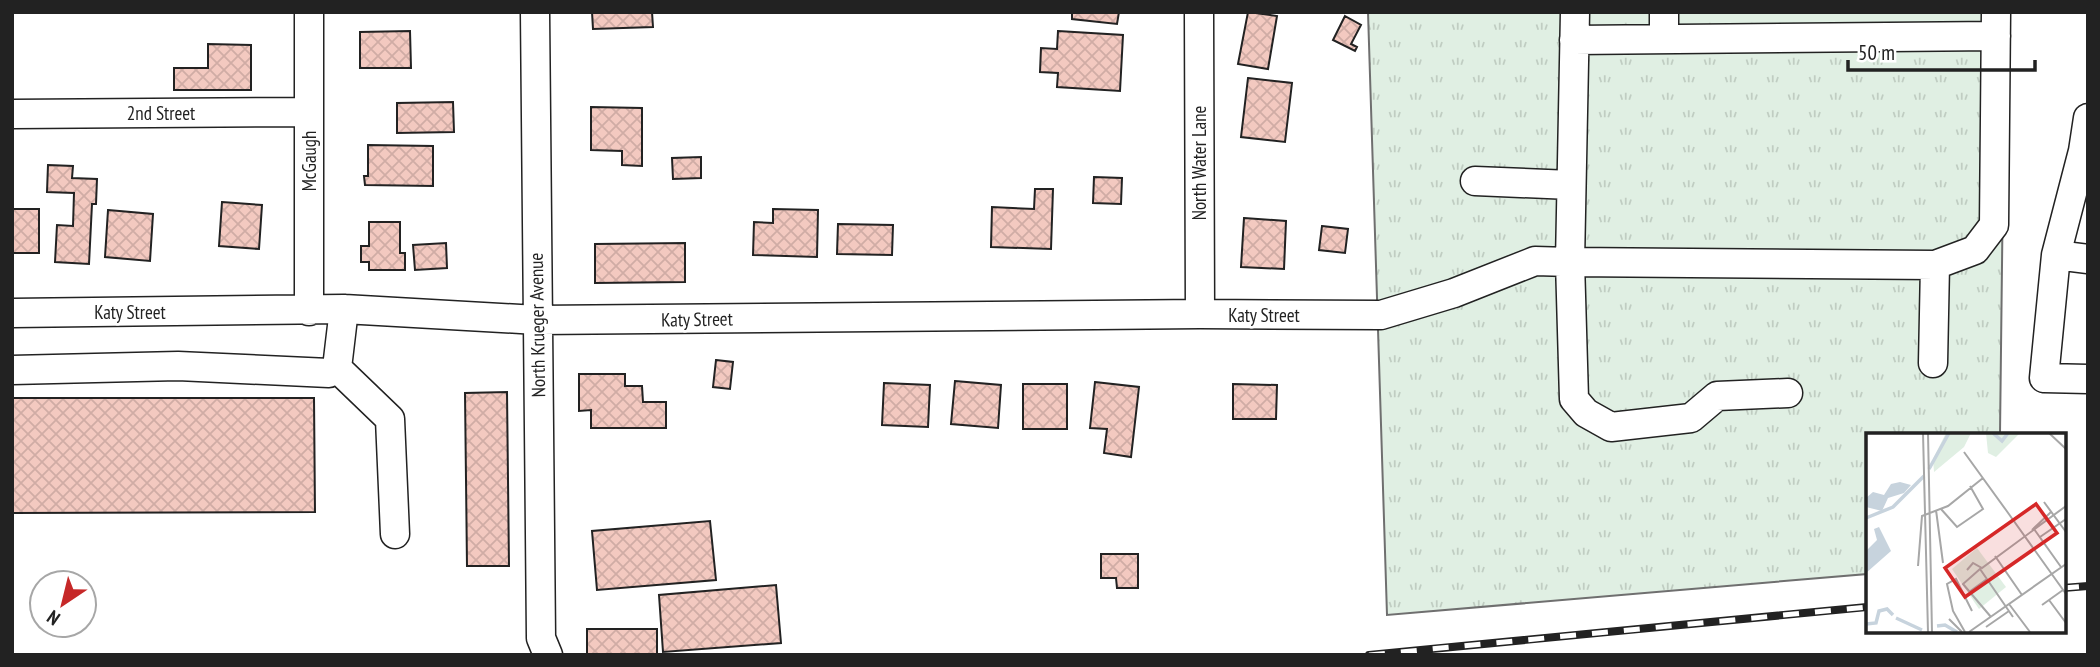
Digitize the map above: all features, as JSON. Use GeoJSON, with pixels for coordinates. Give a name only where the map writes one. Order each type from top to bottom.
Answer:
{"type":"FeatureCollection","features":[{"type":"Feature","properties":{"kind":"street","name":"McGaugh"},"geometry":{"type":"LineString","coordinates":[[309,12],[309,311]]}},
{"type":"Feature","properties":{"kind":"street","name":"North Krueger Avenue"},"geometry":{"type":"LineString","coordinates":[[535,12],[540,649]]}},
{"type":"Feature","properties":{"kind":"street","name":"North Water Lane"},"geometry":{"type":"LineString","coordinates":[[1199,12],[1200,314]]}},
{"type":"Feature","properties":{"kind":"street"},"geometry":{"type":"LineString","coordinates":[[1575,12],[1570,262],[1574,399],[1586,413],[1611,427],[1691,418],[1717,396],[1788,393]]}},
{"type":"Feature","properties":{"kind":"street"},"geometry":{"type":"LineString","coordinates":[[1574,40],[1664,26],[1996,24],[1993,225],[1975,250],[1936,265],[1933,363]]}},
{"type":"Feature","properties":{"kind":"street","name":"2nd Street"},"geometry":{"type":"LineString","coordinates":[[12,114],[309,112]]}},
{"type":"Feature","properties":{"kind":"street"},"geometry":{"type":"LineString","coordinates":[[2088,118],[2083,151],[2056,255],[2044,377],[2088,379]]}},
{"type":"Feature","properties":{"kind":"street"},"geometry":{"type":"LineString","coordinates":[[1475,181],[1571,185]]}},
{"type":"Feature","properties":{"kind":"street"},"geometry":{"type":"LineString","coordinates":[[2056,255],[2088,259]]}},
{"type":"Feature","properties":{"kind":"street","name":"Katy Street"},"geometry":{"type":"LineString","coordinates":[[12,313],[344,309],[537,320],[1381,315],[1454,293],[1535,261],[1936,265]]}},
{"type":"Feature","properties":{"kind":"street"},"geometry":{"type":"LineString","coordinates":[[337,368],[344,309]]}},
{"type":"Feature","properties":{"kind":"street"},"geometry":{"type":"LineString","coordinates":[[12,370],[177,366],[329,373],[337,368]]}},
{"type":"Feature","properties":{"kind":"street"},"geometry":{"type":"LineString","coordinates":[[337,368],[390,419],[395,534]]}},
{"type":"Feature","properties":{"kind":"green space"},"geometry":{"type":"Polygon","coordinates":[[[1368,12],[2005,12],[2000,433],[1866,433],[1866,574],[1387,615],[1368,12]]]}},
{"type":"Feature","properties":{"kind":"building"},"geometry":{"type":"Polygon","coordinates":[[[592,12],[652,12],[653,27],[593,29],[592,12]]]}},
{"type":"Feature","properties":{"kind":"building"},"geometry":{"type":"Polygon","coordinates":[[[1072,12],[1119,12],[1117,24],[1072,19],[1072,12]]]}},
{"type":"Feature","properties":{"kind":"building"},"geometry":{"type":"Polygon","coordinates":[[[1248,12],[1277,16],[1268,69],[1238,64],[1248,12]]]}},
{"type":"Feature","properties":{"kind":"building"},"geometry":{"type":"Polygon","coordinates":[[[1345,16],[1361,25],[1351,44],[1357,47],[1355,51],[1333,40],[1345,16]]]}},
{"type":"Feature","properties":{"kind":"building"},"geometry":{"type":"Polygon","coordinates":[[[410,31],[411,68],[360,68],[360,32],[410,31]]]}},
{"type":"Feature","properties":{"kind":"building"},"geometry":{"type":"Polygon","coordinates":[[[1058,31],[1123,35],[1120,91],[1057,87],[1058,73],[1040,72],[1041,48],[1057,49],[1058,31]]]}},
{"type":"Feature","properties":{"kind":"building"},"geometry":{"type":"Polygon","coordinates":[[[208,44],[251,45],[251,90],[174,90],[174,68],[208,68],[208,44]]]}},
{"type":"Feature","properties":{"kind":"building"},"geometry":{"type":"Polygon","coordinates":[[[1248,78],[1292,83],[1285,142],[1241,137],[1248,78]]]}},
{"type":"Feature","properties":{"kind":"building"},"geometry":{"type":"Polygon","coordinates":[[[453,102],[454,132],[397,133],[397,103],[453,102]]]}},
{"type":"Feature","properties":{"kind":"building"},"geometry":{"type":"Polygon","coordinates":[[[591,107],[642,108],[642,166],[622,165],[622,151],[591,150],[591,107]]]}},
{"type":"Feature","properties":{"kind":"building"},"geometry":{"type":"Polygon","coordinates":[[[368,145],[433,146],[433,186],[365,185],[364,176],[368,176],[368,145]]]}},
{"type":"Feature","properties":{"kind":"building"},"geometry":{"type":"Polygon","coordinates":[[[701,157],[701,178],[673,179],[672,158],[701,157]]]}},
{"type":"Feature","properties":{"kind":"building"},"geometry":{"type":"Polygon","coordinates":[[[48,165],[73,166],[72,178],[97,179],[96,204],[92,204],[89,264],[55,262],[57,225],[73,226],[74,193],[47,192],[48,165]]]}},
{"type":"Feature","properties":{"kind":"building"},"geometry":{"type":"Polygon","coordinates":[[[1094,177],[1122,178],[1121,204],[1093,203],[1094,177]]]}},
{"type":"Feature","properties":{"kind":"building"},"geometry":{"type":"Polygon","coordinates":[[[1035,189],[1053,189],[1051,249],[991,247],[992,207],[1034,209],[1035,189]]]}},
{"type":"Feature","properties":{"kind":"building"},"geometry":{"type":"Polygon","coordinates":[[[222,202],[262,205],[259,249],[219,246],[222,202]]]}},
{"type":"Feature","properties":{"kind":"building"},"geometry":{"type":"Polygon","coordinates":[[[12,209],[39,209],[39,253],[12,253],[12,209]]]}},
{"type":"Feature","properties":{"kind":"building"},"geometry":{"type":"Polygon","coordinates":[[[773,209],[818,210],[817,257],[753,255],[754,222],[773,223],[773,209]]]}},
{"type":"Feature","properties":{"kind":"building"},"geometry":{"type":"Polygon","coordinates":[[[108,210],[153,214],[150,261],[105,257],[108,210]]]}},
{"type":"Feature","properties":{"kind":"building"},"geometry":{"type":"Polygon","coordinates":[[[1244,218],[1286,221],[1284,269],[1241,267],[1244,218]]]}},
{"type":"Feature","properties":{"kind":"building"},"geometry":{"type":"Polygon","coordinates":[[[369,222],[400,222],[400,253],[405,253],[405,270],[369,270],[369,262],[361,262],[361,246],[369,246],[369,222]]]}},
{"type":"Feature","properties":{"kind":"building"},"geometry":{"type":"Polygon","coordinates":[[[838,224],[893,225],[892,255],[837,254],[838,224]]]}},
{"type":"Feature","properties":{"kind":"building"},"geometry":{"type":"Polygon","coordinates":[[[1322,226],[1348,229],[1345,253],[1319,250],[1322,226]]]}},
{"type":"Feature","properties":{"kind":"building"},"geometry":{"type":"Polygon","coordinates":[[[446,243],[447,268],[415,270],[413,245],[446,243]]]}},
{"type":"Feature","properties":{"kind":"building"},"geometry":{"type":"Polygon","coordinates":[[[685,243],[685,282],[595,283],[595,244],[685,243]]]}},
{"type":"Feature","properties":{"kind":"building"},"geometry":{"type":"Polygon","coordinates":[[[716,360],[733,362],[730,389],[713,387],[716,360]]]}},
{"type":"Feature","properties":{"kind":"building"},"geometry":{"type":"Polygon","coordinates":[[[579,374],[625,374],[625,386],[642,386],[643,402],[666,402],[666,428],[591,428],[591,410],[579,411],[579,374]]]}},
{"type":"Feature","properties":{"kind":"building"},"geometry":{"type":"Polygon","coordinates":[[[955,381],[1001,385],[998,428],[951,424],[955,381]]]}},
{"type":"Feature","properties":{"kind":"building"},"geometry":{"type":"Polygon","coordinates":[[[1095,382],[1139,387],[1131,457],[1104,453],[1107,429],[1090,428],[1095,382]]]}},
{"type":"Feature","properties":{"kind":"building"},"geometry":{"type":"Polygon","coordinates":[[[884,383],[930,385],[928,427],[882,425],[884,383]]]}},
{"type":"Feature","properties":{"kind":"building"},"geometry":{"type":"Polygon","coordinates":[[[1023,384],[1067,384],[1067,429],[1023,429],[1023,384]]]}},
{"type":"Feature","properties":{"kind":"building"},"geometry":{"type":"Polygon","coordinates":[[[1233,384],[1277,385],[1276,419],[1233,419],[1233,384]]]}},
{"type":"Feature","properties":{"kind":"building"},"geometry":{"type":"Polygon","coordinates":[[[507,392],[509,566],[467,566],[465,393],[507,392]]]}},
{"type":"Feature","properties":{"kind":"building"},"geometry":{"type":"Polygon","coordinates":[[[12,398],[314,398],[315,512],[12,513],[12,398]]]}},
{"type":"Feature","properties":{"kind":"building"},"geometry":{"type":"Polygon","coordinates":[[[710,521],[716,580],[597,590],[592,531],[710,521]]]}},
{"type":"Feature","properties":{"kind":"building"},"geometry":{"type":"Polygon","coordinates":[[[1101,554],[1138,554],[1138,588],[1117,588],[1116,578],[1101,578],[1101,554]]]}},
{"type":"Feature","properties":{"kind":"building"},"geometry":{"type":"Polygon","coordinates":[[[776,585],[781,643],[663,652],[659,595],[776,585]]]}},
{"type":"Feature","properties":{"kind":"building"},"geometry":{"type":"Polygon","coordinates":[[[587,629],[657,629],[657,655],[587,655],[587,629]]]}},
{"type":"Feature","properties":{"kind":"railway"},"geometry":{"type":"LineString","coordinates":[[2065,588],[2088,586]]}},
{"type":"Feature","properties":{"kind":"railway"},"geometry":{"type":"LineString","coordinates":[[1369,655],[1866,607]]}}]}
